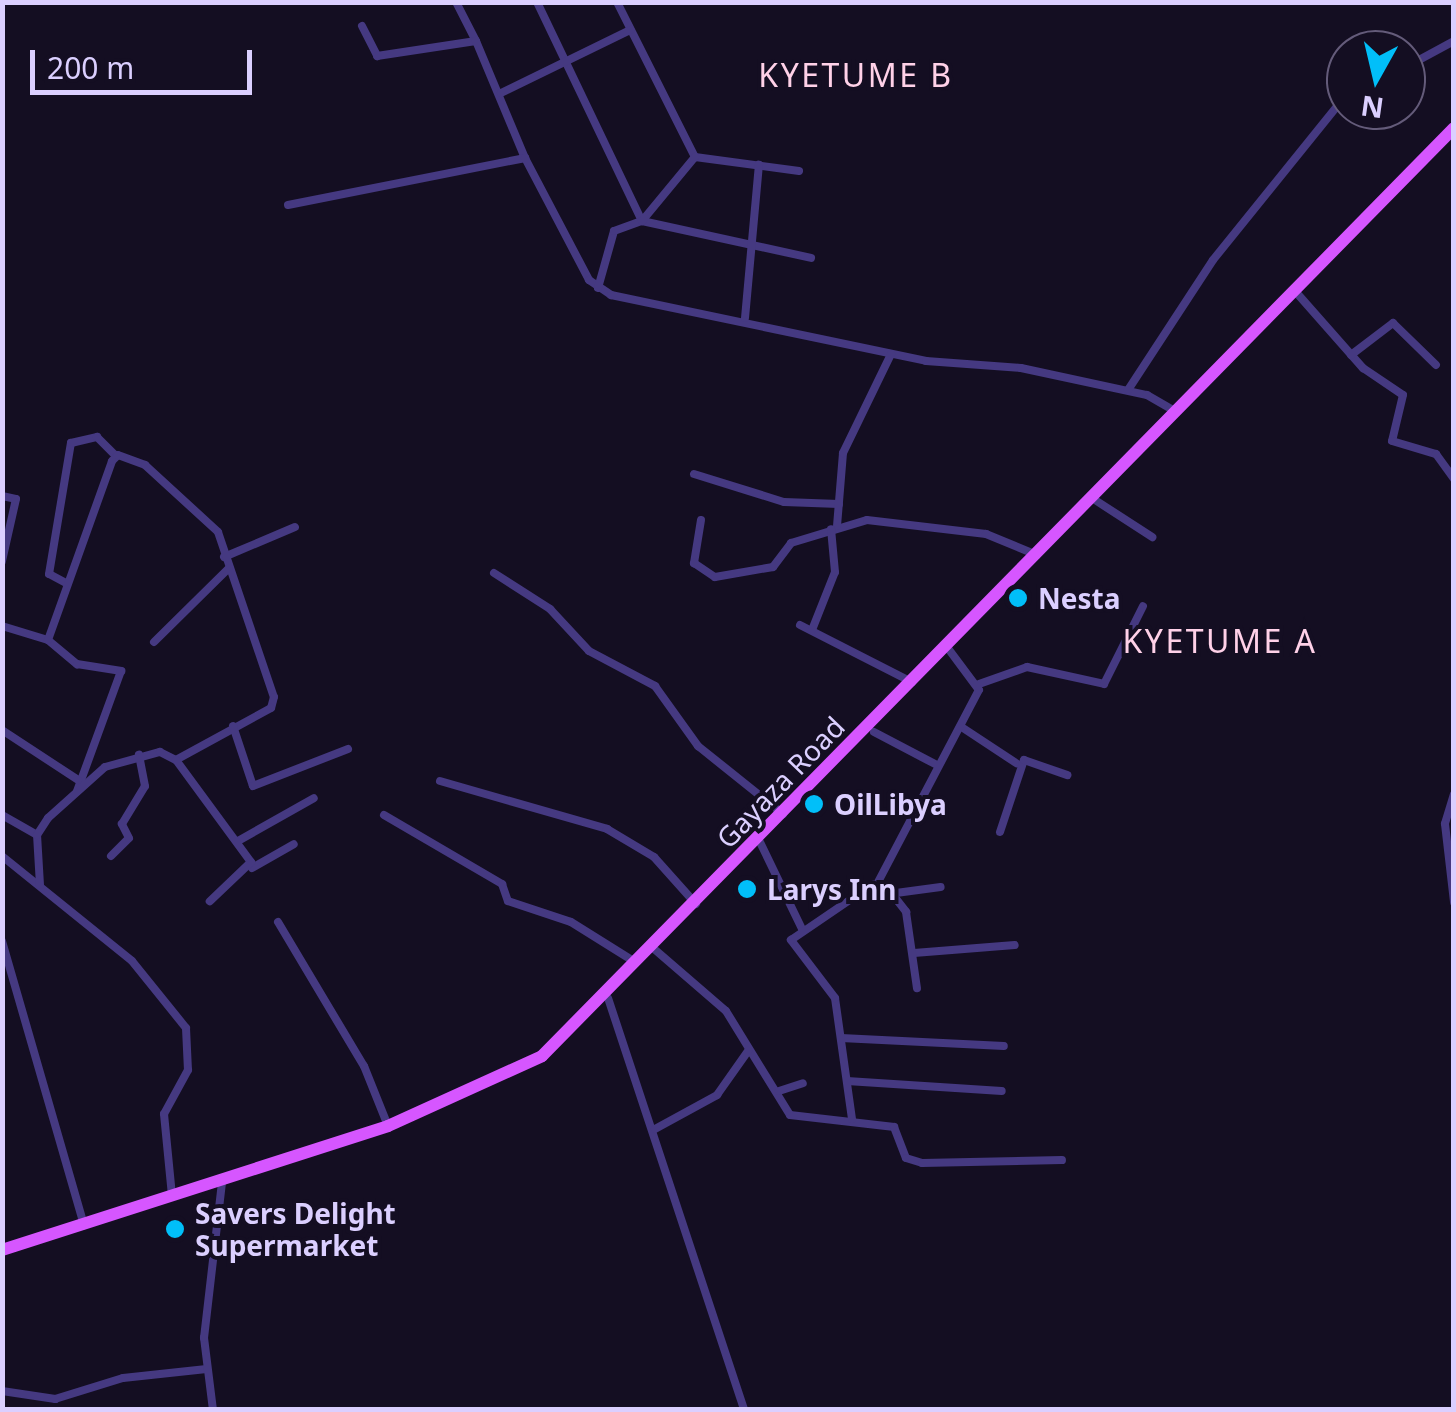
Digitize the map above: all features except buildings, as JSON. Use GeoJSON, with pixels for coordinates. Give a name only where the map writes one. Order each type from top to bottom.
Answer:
{"type":"FeatureCollection","features":[{"type":"Feature","properties":{"kind":"main road","name":"Gayaza Road"},"geometry":{"type":"LineString","coordinates":[[2,1250],[84,1228],[388,1126],[510,1076],[608,998],[1454,128]]}},
{"type":"Feature","properties":{"kind":"street"},"geometry":{"type":"LineString","coordinates":[[456,2],[501,92],[525,158],[598,288],[746,318],[892,354],[1128,390],[1176,412]]}},
{"type":"Feature","properties":{"kind":"street"},"geometry":{"type":"LineString","coordinates":[[536,2],[642,221]]}},
{"type":"Feature","properties":{"kind":"street"},"geometry":{"type":"LineString","coordinates":[[616,2],[695,157]]}},
{"type":"Feature","properties":{"kind":"street"},"geometry":{"type":"LineString","coordinates":[[362,26],[376,56],[476,42]]}},
{"type":"Feature","properties":{"kind":"street"},"geometry":{"type":"LineString","coordinates":[[501,92],[630,30]]}},
{"type":"Feature","properties":{"kind":"street"},"geometry":{"type":"LineString","coordinates":[[1426,56],[1454,41]]}},
{"type":"Feature","properties":{"kind":"street"},"geometry":{"type":"LineString","coordinates":[[1128,390],[1224,244],[1326,119]]}},
{"type":"Feature","properties":{"kind":"street"},"geometry":{"type":"LineString","coordinates":[[642,221],[695,157]]}},
{"type":"Feature","properties":{"kind":"street"},"geometry":{"type":"LineString","coordinates":[[695,157],[799,171]]}},
{"type":"Feature","properties":{"kind":"street"},"geometry":{"type":"LineString","coordinates":[[288,205],[525,158]]}},
{"type":"Feature","properties":{"kind":"street"},"geometry":{"type":"LineString","coordinates":[[746,318],[759,165]]}},
{"type":"Feature","properties":{"kind":"street"},"geometry":{"type":"LineString","coordinates":[[598,288],[614,230],[642,221],[810,258]]}},
{"type":"Feature","properties":{"kind":"street"},"geometry":{"type":"LineString","coordinates":[[1295,291],[1351,355],[1403,395],[1391,428],[1397,447],[1436,454],[1454,479]]}},
{"type":"Feature","properties":{"kind":"street"},"geometry":{"type":"LineString","coordinates":[[1351,355],[1393,323],[1436,365]]}},
{"type":"Feature","properties":{"kind":"street"},"geometry":{"type":"LineString","coordinates":[[812,630],[834,572],[834,528],[843,454],[892,354]]}},
{"type":"Feature","properties":{"kind":"street"},"geometry":{"type":"LineString","coordinates":[[40,885],[38,834],[105,767],[139,755],[176,760],[274,697],[218,532],[187,497],[116,456],[96,438],[71,444],[49,574],[66,583]]}},
{"type":"Feature","properties":{"kind":"street"},"geometry":{"type":"LineString","coordinates":[[48,640],[116,456]]}},
{"type":"Feature","properties":{"kind":"street"},"geometry":{"type":"LineString","coordinates":[[694,474],[784,502],[839,504]]}},
{"type":"Feature","properties":{"kind":"street"},"geometry":{"type":"LineString","coordinates":[[2,496],[16,499],[2,561]]}},
{"type":"Feature","properties":{"kind":"street"},"geometry":{"type":"LineString","coordinates":[[1092,498],[1152,537]]}},
{"type":"Feature","properties":{"kind":"street"},"geometry":{"type":"LineString","coordinates":[[701,520],[694,563],[715,577],[773,567],[791,543],[834,528],[942,526],[1036,555]]}},
{"type":"Feature","properties":{"kind":"street"},"geometry":{"type":"LineString","coordinates":[[224,556],[295,528]]}},
{"type":"Feature","properties":{"kind":"street"},"geometry":{"type":"LineString","coordinates":[[154,642],[229,568]]}},
{"type":"Feature","properties":{"kind":"street"},"geometry":{"type":"LineString","coordinates":[[494,574],[545,606],[590,651],[654,686],[698,746],[783,814]]}},
{"type":"Feature","properties":{"kind":"street"},"geometry":{"type":"LineString","coordinates":[[979,684],[1027,667],[1104,684],[1143,606]]}},
{"type":"Feature","properties":{"kind":"street"},"geometry":{"type":"LineString","coordinates":[[800,624],[912,682]]}},
{"type":"Feature","properties":{"kind":"street"},"geometry":{"type":"LineString","coordinates":[[2,626],[48,640],[71,661],[116,666],[122,676],[78,780],[77,791]]}},
{"type":"Feature","properties":{"kind":"street"},"geometry":{"type":"LineString","coordinates":[[947,646],[979,684]]}},
{"type":"Feature","properties":{"kind":"street"},"geometry":{"type":"LineString","coordinates":[[852,1119],[835,998],[791,944],[802,929],[877,884],[935,764],[963,728],[979,684]]}},
{"type":"Feature","properties":{"kind":"street"},"geometry":{"type":"LineString","coordinates":[[233,726],[255,786],[348,749]]}},
{"type":"Feature","properties":{"kind":"street"},"geometry":{"type":"LineString","coordinates":[[963,728],[1016,763]]}},
{"type":"Feature","properties":{"kind":"street"},"geometry":{"type":"LineString","coordinates":[[874,732],[935,764]]}},
{"type":"Feature","properties":{"kind":"street"},"geometry":{"type":"LineString","coordinates":[[4,734],[78,780]]}},
{"type":"Feature","properties":{"kind":"street"},"geometry":{"type":"LineString","coordinates":[[111,856],[129,838],[122,824],[145,786],[139,755]]}},
{"type":"Feature","properties":{"kind":"street"},"geometry":{"type":"LineString","coordinates":[[176,760],[238,841],[252,868]]}},
{"type":"Feature","properties":{"kind":"street"},"geometry":{"type":"LineString","coordinates":[[1000,832],[1024,760],[1067,775]]}},
{"type":"Feature","properties":{"kind":"street"},"geometry":{"type":"LineString","coordinates":[[440,781],[607,829],[654,857],[696,904]]}},
{"type":"Feature","properties":{"kind":"street"},"geometry":{"type":"LineString","coordinates":[[1454,794],[1445,824],[1454,902]]}},
{"type":"Feature","properties":{"kind":"street"},"geometry":{"type":"LineString","coordinates":[[238,841],[314,798]]}},
{"type":"Feature","properties":{"kind":"street"},"geometry":{"type":"LineString","coordinates":[[2,815],[38,834]]}},
{"type":"Feature","properties":{"kind":"street"},"geometry":{"type":"LineString","coordinates":[[384,815],[502,884],[508,901],[582,927],[639,964]]}},
{"type":"Feature","properties":{"kind":"street"},"geometry":{"type":"LineString","coordinates":[[759,840],[802,929]]}},
{"type":"Feature","properties":{"kind":"street"},"geometry":{"type":"LineString","coordinates":[[210,901],[252,868],[294,844]]}},
{"type":"Feature","properties":{"kind":"street"},"geometry":{"type":"LineString","coordinates":[[2,856],[157,984],[186,1028],[188,1070],[164,1114],[172,1197]]}},
{"type":"Feature","properties":{"kind":"street"},"geometry":{"type":"LineString","coordinates":[[877,884],[896,894],[941,887]]}},
{"type":"Feature","properties":{"kind":"street"},"geometry":{"type":"LineString","coordinates":[[896,894],[914,953],[917,988]]}},
{"type":"Feature","properties":{"kind":"street"},"geometry":{"type":"LineString","coordinates":[[278,922],[364,1066],[388,1126]]}},
{"type":"Feature","properties":{"kind":"street"},"geometry":{"type":"LineString","coordinates":[[2,941],[84,1228]]}},
{"type":"Feature","properties":{"kind":"street"},"geometry":{"type":"LineString","coordinates":[[914,953],[1015,945]]}},
{"type":"Feature","properties":{"kind":"street"},"geometry":{"type":"LineString","coordinates":[[654,948],[726,1011],[790,1115],[852,1119],[899,1130],[908,1160],[1062,1160]]}},
{"type":"Feature","properties":{"kind":"street"},"geometry":{"type":"LineString","coordinates":[[608,998],[655,1129],[744,1410]]}},
{"type":"Feature","properties":{"kind":"street"},"geometry":{"type":"LineString","coordinates":[[841,1038],[1004,1046]]}},
{"type":"Feature","properties":{"kind":"street"},"geometry":{"type":"LineString","coordinates":[[655,1129],[717,1095],[748,1051]]}},
{"type":"Feature","properties":{"kind":"street"},"geometry":{"type":"LineString","coordinates":[[778,1091],[803,1082]]}},
{"type":"Feature","properties":{"kind":"street"},"geometry":{"type":"LineString","coordinates":[[847,1082],[1002,1091]]}},
{"type":"Feature","properties":{"kind":"street"},"geometry":{"type":"LineString","coordinates":[[212,1410],[206,1369],[222,1182]]}},
{"type":"Feature","properties":{"kind":"street"},"geometry":{"type":"LineString","coordinates":[[2,1391],[56,1399],[123,1378],[206,1369]]}},
{"type":"Feature","properties":{"kind":"place","name":"Nesta"},"geometry":{"type":"Point","coordinates":[1018,598]}},
{"type":"Feature","properties":{"kind":"place","name":"OilLibya"},"geometry":{"type":"Point","coordinates":[814,804]}},
{"type":"Feature","properties":{"kind":"place","name":"Larys Inn"},"geometry":{"type":"Point","coordinates":[747,889]}},
{"type":"Feature","properties":{"kind":"place","name":"Savers Delight Supermarket"},"geometry":{"type":"Point","coordinates":[175,1229]}},
{"type":"Feature","properties":{"kind":"district","name":"KYETUME B"},"geometry":{"type":"Point","coordinates":[856,75]}},
{"type":"Feature","properties":{"kind":"district","name":"KYETUME A"},"geometry":{"type":"Point","coordinates":[1220,641]}}]}
